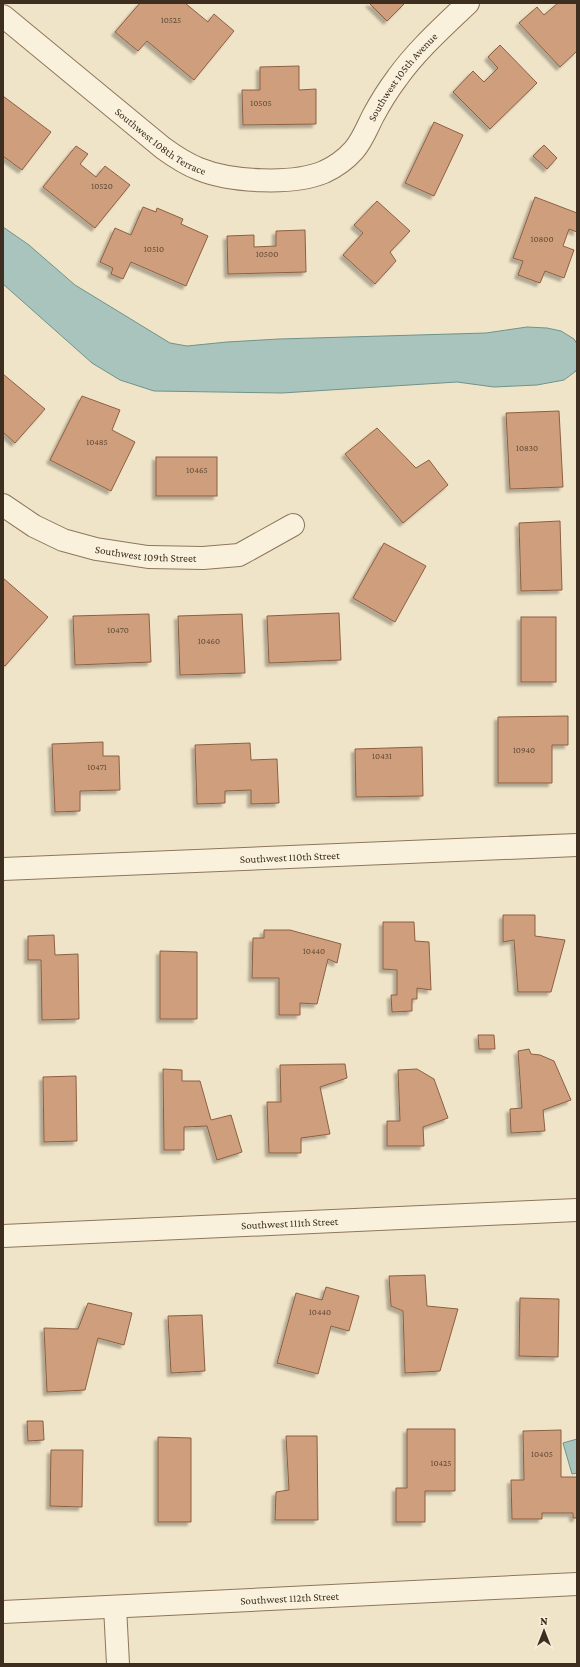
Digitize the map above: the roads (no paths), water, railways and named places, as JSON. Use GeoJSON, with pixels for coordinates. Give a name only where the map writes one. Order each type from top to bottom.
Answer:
{"type":"FeatureCollection","features":[{"type":"Feature","properties":{"kind":"street","name":"Southwest 105th Avenue"},"geometry":{"type":"LineString","coordinates":[[346,157],[354,150],[361,140],[381,102],[398,77],[421,48],[468,3]]}},
{"type":"Feature","properties":{"kind":"street","name":"Southwest 108th Terrace"},"geometry":{"type":"LineString","coordinates":[[3,16],[163,148],[199,170],[242,179],[264,180],[296,178],[324,172],[336,166],[346,157]]}},
{"type":"Feature","properties":{"kind":"street","name":"Southwest 109th Street"},"geometry":{"type":"LineString","coordinates":[[3,505],[34,526],[63,540],[96,549],[148,557],[203,558],[239,555],[293,526]]}},
{"type":"Feature","properties":{"kind":"street","name":"Southwest 110th Street"},"geometry":{"type":"LineString","coordinates":[[3,869],[577,845]]}},
{"type":"Feature","properties":{"kind":"street","name":"Southwest 111th Street"},"geometry":{"type":"LineString","coordinates":[[3,1236],[577,1210]]}},
{"type":"Feature","properties":{"kind":"street","name":"Southwest 112th Street"},"geometry":{"type":"LineString","coordinates":[[3,1612],[577,1584]]}},
{"type":"Feature","properties":{"kind":"street"},"geometry":{"type":"LineString","coordinates":[[115,1607],[118,1664]]}},
{"type":"Feature","properties":{"kind":"water"},"geometry":{"type":"Polygon","coordinates":[[[3,227],[29,245],[75,285],[170,343],[187,346],[279,339],[486,333],[527,327],[547,328],[561,331],[574,339],[577,344],[577,368],[576,371],[564,380],[537,385],[494,387],[457,382],[282,393],[154,391],[120,380],[92,363],[3,284],[3,227]]]}},
{"type":"Feature","properties":{"kind":"water"},"geometry":{"type":"Polygon","coordinates":[[[577,1439],[577,1473],[572,1474],[563,1443],[577,1439]]]}}]}
